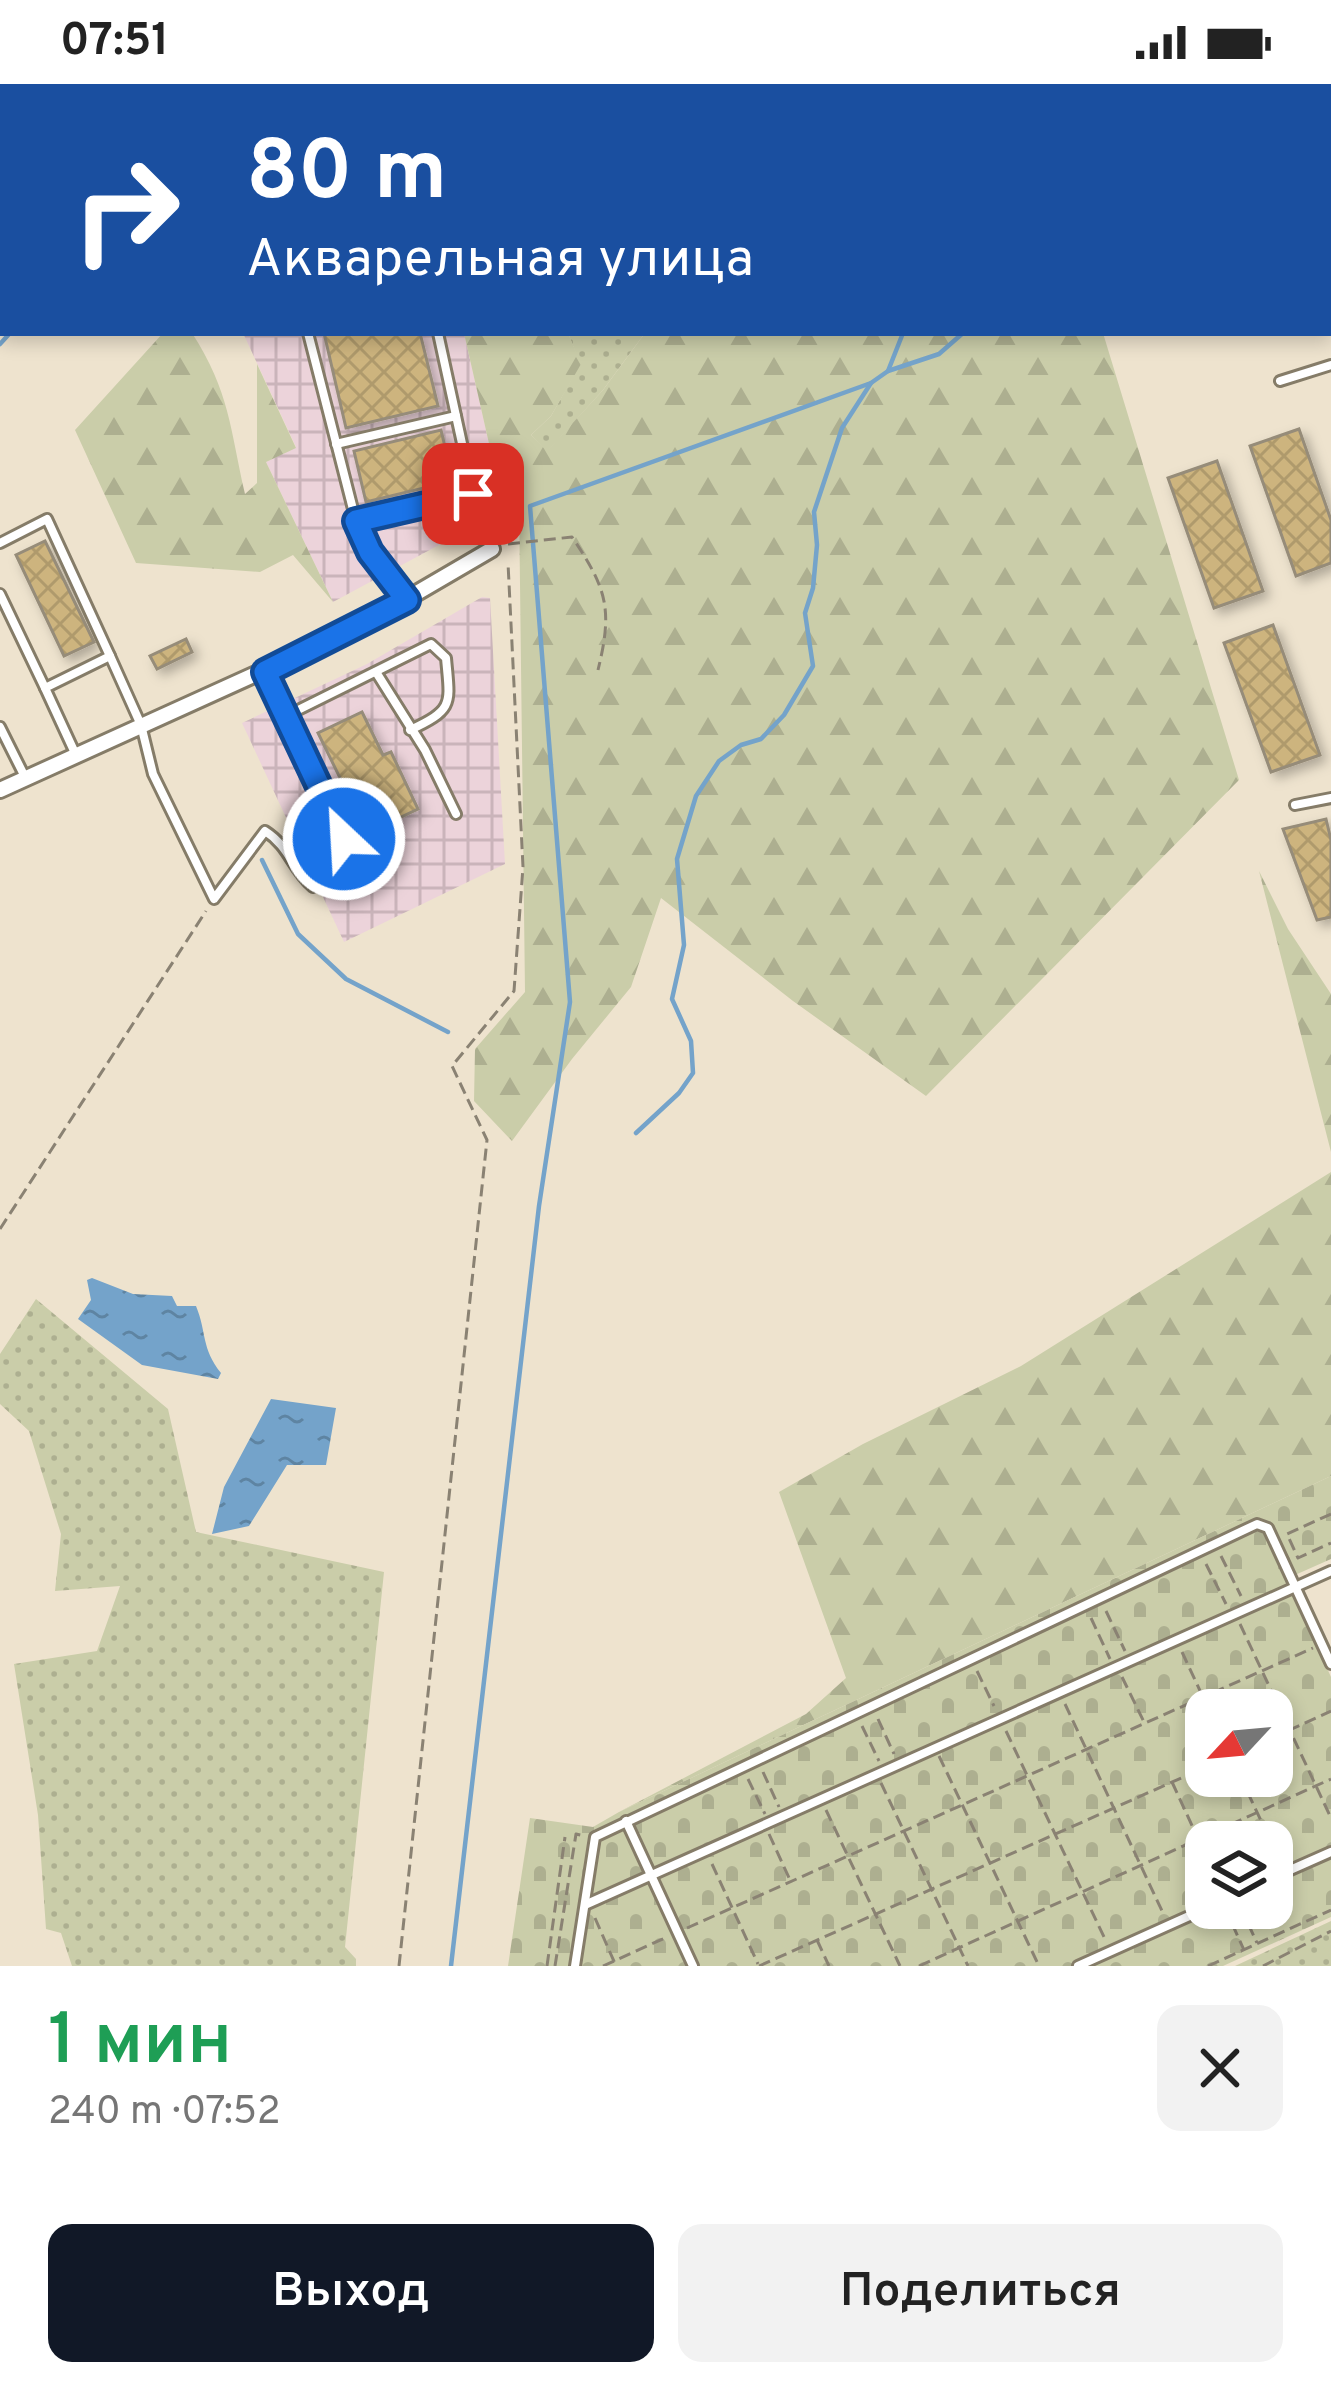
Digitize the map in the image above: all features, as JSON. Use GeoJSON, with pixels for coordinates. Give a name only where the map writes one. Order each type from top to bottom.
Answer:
{"type":"FeatureCollection","features":[{"type":"Feature","properties":{"kind":"street"},"geometry":{"type":"LineString","coordinates":[[0,790],[265,672],[407,600],[492,549]]}},
{"type":"Feature","properties":{"kind":"lane"},"geometry":{"type":"LineString","coordinates":[[309,336],[356,521],[370,552],[407,600]]}},
{"type":"Feature","properties":{"kind":"lane"},"geometry":{"type":"LineString","coordinates":[[356,521],[473,494],[439,336]]}},
{"type":"Feature","properties":{"kind":"lane"},"geometry":{"type":"LineString","coordinates":[[1280,381],[1331,365]]}},
{"type":"Feature","properties":{"kind":"lane"},"geometry":{"type":"LineString","coordinates":[[336,444],[456,416]]}},
{"type":"Feature","properties":{"kind":"lane"},"geometry":{"type":"LineString","coordinates":[[0,542],[47,519],[141,725],[152,774],[214,899],[265,831],[282,842],[298,874],[314,887]]}},
{"type":"Feature","properties":{"kind":"lane"},"geometry":{"type":"LineString","coordinates":[[0,594],[75,754]]}},
{"type":"Feature","properties":{"kind":"lane"},"geometry":{"type":"LineString","coordinates":[[286,716],[430,644],[446,658],[450,701],[441,716],[410,730]]}},
{"type":"Feature","properties":{"kind":"lane"},"geometry":{"type":"LineString","coordinates":[[45,688],[110,656]]}},
{"type":"Feature","properties":{"kind":"lane"},"geometry":{"type":"LineString","coordinates":[[265,672],[344,839]]}},
{"type":"Feature","properties":{"kind":"lane"},"geometry":{"type":"LineString","coordinates":[[376,672],[425,750],[456,814]]}},
{"type":"Feature","properties":{"kind":"lane"},"geometry":{"type":"LineString","coordinates":[[0,727],[26,777]]}},
{"type":"Feature","properties":{"kind":"lane"},"geometry":{"type":"LineString","coordinates":[[1295,805],[1331,798]]}},
{"type":"Feature","properties":{"kind":"lane"},"geometry":{"type":"LineString","coordinates":[[575,1966],[595,1837],[1257,1524],[1268,1528],[1331,1664]]}},
{"type":"Feature","properties":{"kind":"lane"},"geometry":{"type":"LineString","coordinates":[[585,1904],[1331,1571]]}},
{"type":"Feature","properties":{"kind":"lane"},"geometry":{"type":"LineString","coordinates":[[626,1821],[693,1966]]}},
{"type":"Feature","properties":{"kind":"lane"},"geometry":{"type":"LineString","coordinates":[[1293,1869],[1331,1852]]}},
{"type":"Feature","properties":{"kind":"lane"},"geometry":{"type":"LineString","coordinates":[[1078,1966],[1185,1918]]}},
{"type":"Feature","properties":{"kind":"path"},"geometry":{"type":"LineString","coordinates":[[492,549],[572,537],[601,586],[609,625],[598,670]]}},
{"type":"Feature","properties":{"kind":"path"},"geometry":{"type":"LineString","coordinates":[[399,1966],[487,1140],[452,1066],[514,991],[523,867],[508,562]]}},
{"type":"Feature","properties":{"kind":"path"},"geometry":{"type":"LineString","coordinates":[[0,1229],[214,899]]}},
{"type":"Feature","properties":{"kind":"path"},"geometry":{"type":"LineString","coordinates":[[1331,1524],[1329,1515],[1287,1534],[1298,1558],[1331,1543]]}},
{"type":"Feature","properties":{"kind":"path"},"geometry":{"type":"LineString","coordinates":[[1215,1544],[1246,1608]]}},
{"type":"Feature","properties":{"kind":"path"},"geometry":{"type":"LineString","coordinates":[[1200,1551],[1271,1689]]}},
{"type":"Feature","properties":{"kind":"path"},"geometry":{"type":"LineString","coordinates":[[1100,1599],[1130,1660]]}},
{"type":"Feature","properties":{"kind":"path"},"geometry":{"type":"LineString","coordinates":[[1085,1606],[1144,1724]]}},
{"type":"Feature","properties":{"kind":"path"},"geometry":{"type":"LineString","coordinates":[[1176,1640],[1199,1689]]}},
{"type":"Feature","properties":{"kind":"path"},"geometry":{"type":"LineString","coordinates":[[1223,1689],[1322,1645]]}},
{"type":"Feature","properties":{"kind":"path"},"geometry":{"type":"LineString","coordinates":[[971,1660],[1111,1951]]}},
{"type":"Feature","properties":{"kind":"path"},"geometry":{"type":"LineString","coordinates":[[1059,1691],[1169,1925]]}},
{"type":"Feature","properties":{"kind":"path"},"geometry":{"type":"LineString","coordinates":[[603,1966],[1185,1706]]}},
{"type":"Feature","properties":{"kind":"path"},"geometry":{"type":"LineString","coordinates":[[872,1707],[898,1763]]}},
{"type":"Feature","properties":{"kind":"path"},"geometry":{"type":"LineString","coordinates":[[1293,1729],[1331,1712]]}},
{"type":"Feature","properties":{"kind":"path"},"geometry":{"type":"LineString","coordinates":[[856,1714],[904,1832],[968,1966]]}},
{"type":"Feature","properties":{"kind":"path"},"geometry":{"type":"LineString","coordinates":[[1293,1736],[1331,1818]]}},
{"type":"Feature","properties":{"kind":"path"},"geometry":{"type":"LineString","coordinates":[[935,1747],[1040,1966]]}},
{"type":"Feature","properties":{"kind":"path"},"geometry":{"type":"LineString","coordinates":[[758,1760],[783,1814]]}},
{"type":"Feature","properties":{"kind":"path"},"geometry":{"type":"LineString","coordinates":[[742,1767],[791,1882]]}},
{"type":"Feature","properties":{"kind":"path"},"geometry":{"type":"LineString","coordinates":[[706,1849],[759,1966],[1185,1776]]}},
{"type":"Feature","properties":{"kind":"path"},"geometry":{"type":"LineString","coordinates":[[1239,1821],[1331,1779]]}},
{"type":"Feature","properties":{"kind":"path"},"geometry":{"type":"LineString","coordinates":[[1172,1782],[1190,1821]]}},
{"type":"Feature","properties":{"kind":"path"},"geometry":{"type":"LineString","coordinates":[[1250,1797],[1261,1821]]}},
{"type":"Feature","properties":{"kind":"path"},"geometry":{"type":"LineString","coordinates":[[820,1798],[900,1966]]}},
{"type":"Feature","properties":{"kind":"path"},"geometry":{"type":"LineString","coordinates":[[555,1966],[576,1834]]}},
{"type":"Feature","properties":{"kind":"path"},"geometry":{"type":"LineString","coordinates":[[547,1966],[565,1837]]}},
{"type":"Feature","properties":{"kind":"path"},"geometry":{"type":"LineString","coordinates":[[919,1966],[1185,1845]]}},
{"type":"Feature","properties":{"kind":"path"},"geometry":{"type":"LineString","coordinates":[[585,1904],[615,1963]]}},
{"type":"Feature","properties":{"kind":"path"},"geometry":{"type":"LineString","coordinates":[[1208,1966],[1331,1910]]}},
{"type":"Feature","properties":{"kind":"path"},"geometry":{"type":"LineString","coordinates":[[1234,1929],[1244,1950]]}},
{"type":"Feature","properties":{"kind":"path"},"geometry":{"type":"LineString","coordinates":[[1251,1929],[1257,1943]]}},
{"type":"Feature","properties":{"kind":"path"},"geometry":{"type":"LineString","coordinates":[[1262,1966],[1331,1931]]}},
{"type":"Feature","properties":{"kind":"path"},"geometry":{"type":"LineString","coordinates":[[817,1940],[829,1966]]}},
{"type":"Feature","properties":{"kind":"shaded area"},"geometry":{"type":"Polygon","coordinates":[[[244,336],[465,336],[504,510],[333,602],[266,462],[296,447],[244,336]]]}},
{"type":"Feature","properties":{"kind":"shaded area"},"geometry":{"type":"Polygon","coordinates":[[[482,597],[490,598],[505,864],[344,942],[242,723],[367,664],[482,597]]]}},
{"type":"Feature","properties":{"kind":"green space"},"geometry":{"type":"Polygon","coordinates":[[[160,336],[194,336],[227,411],[245,494],[257,483],[257,364],[296,448],[266,462],[333,602],[293,555],[260,572],[136,563],[75,430],[160,336]]]}},
{"type":"Feature","properties":{"kind":"green space"},"geometry":{"type":"Polygon","coordinates":[[[465,336],[569,336],[581,364],[551,416],[531,435],[547,451],[603,390],[643,336],[1104,336],[1239,780],[926,1096],[661,898],[631,987],[512,1141],[474,1101],[475,1049],[525,992],[519,502],[504,510],[465,336]]]}},
{"type":"Feature","properties":{"kind":"green space"},"geometry":{"type":"Polygon","coordinates":[[[569,336],[643,336],[603,390],[547,452],[531,435],[551,416],[580,364],[569,336]]]}},
{"type":"Feature","properties":{"kind":"green space"},"geometry":{"type":"Polygon","coordinates":[[[1259,871],[1288,929],[1331,994],[1331,1152],[1259,871]]]}},
{"type":"Feature","properties":{"kind":"green space"},"geometry":{"type":"Polygon","coordinates":[[[1331,1172],[1331,1476],[619,1812],[806,1714],[846,1678],[779,1492],[863,1444],[1021,1366],[1331,1172]]]}},
{"type":"Feature","properties":{"kind":"green space"},"geometry":{"type":"Polygon","coordinates":[[[36,1299],[168,1409],[196,1532],[384,1572],[345,1947],[356,1966],[72,1966],[61,1933],[46,1929],[38,1815],[14,1664],[97,1651],[120,1586],[55,1591],[61,1534],[29,1431],[0,1404],[0,1354],[36,1299]]]}},
{"type":"Feature","properties":{"kind":"green space"},"geometry":{"type":"Polygon","coordinates":[[[1331,1476],[1331,1559],[1286,1579],[1331,1677],[1331,1917],[1223,1966],[508,1966],[530,1818],[593,1827],[1331,1476]]]}},
{"type":"Feature","properties":{"kind":"green space"},"geometry":{"type":"Polygon","coordinates":[[[1331,1921],[1331,1966],[1235,1966],[1331,1921]]]}},
{"type":"Feature","properties":{"kind":"water"},"geometry":{"type":"Polygon","coordinates":[[[87,1280],[133,1294],[172,1296],[177,1306],[196,1306],[207,1348],[221,1373],[218,1379],[142,1365],[78,1319],[91,1300],[87,1280]]]}},
{"type":"Feature","properties":{"kind":"water"},"geometry":{"type":"Polygon","coordinates":[[[271,1399],[336,1408],[326,1465],[287,1465],[249,1526],[212,1534],[224,1487],[271,1399]]]}},
{"type":"Feature","properties":{"kind":"building"},"geometry":{"type":"Polygon","coordinates":[[[325,336],[421,336],[438,406],[346,428],[325,336]]]}},
{"type":"Feature","properties":{"kind":"building"},"geometry":{"type":"Polygon","coordinates":[[[1299,429],[1331,520],[1331,563],[1296,576],[1250,446],[1299,429]]]}},
{"type":"Feature","properties":{"kind":"building"},"geometry":{"type":"Polygon","coordinates":[[[441,430],[453,481],[366,502],[354,451],[441,430]]]}},
{"type":"Feature","properties":{"kind":"building"},"geometry":{"type":"Polygon","coordinates":[[[1217,461],[1263,591],[1214,608],[1168,478],[1217,461]]]}},
{"type":"Feature","properties":{"kind":"building"},"geometry":{"type":"Polygon","coordinates":[[[45,541],[94,642],[64,656],[16,555],[45,541]]]}},
{"type":"Feature","properties":{"kind":"building"},"geometry":{"type":"Polygon","coordinates":[[[1273,625],[1320,755],[1271,772],[1224,643],[1273,625]]]}},
{"type":"Feature","properties":{"kind":"building"},"geometry":{"type":"Polygon","coordinates":[[[186,639],[192,652],[157,669],[150,656],[186,639]]]}},
{"type":"Feature","properties":{"kind":"building"},"geometry":{"type":"Polygon","coordinates":[[[362,712],[383,755],[391,752],[418,809],[367,833],[318,733],[362,712]]]}},
{"type":"Feature","properties":{"kind":"building"},"geometry":{"type":"Polygon","coordinates":[[[1326,819],[1331,840],[1331,917],[1317,920],[1283,829],[1326,819]]]}},
{"type":"Feature","properties":{"kind":"waterway"},"geometry":{"type":"LineString","coordinates":[[0,344],[7,336]]}},
{"type":"Feature","properties":{"kind":"waterway"},"geometry":{"type":"LineString","coordinates":[[888,371],[902,336]]}},
{"type":"Feature","properties":{"kind":"waterway"},"geometry":{"type":"LineString","coordinates":[[636,1133],[679,1093],[693,1073],[691,1041],[672,999],[684,945],[677,859],[696,796],[719,761],[741,745],[761,739],[784,715],[813,666],[805,613],[817,545],[814,512],[842,428],[871,383],[888,371],[939,354],[960,336]]}},
{"type":"Feature","properties":{"kind":"waterway"},"geometry":{"type":"LineString","coordinates":[[451,1966],[539,1206],[570,1002],[530,506],[871,383]]}},
{"type":"Feature","properties":{"kind":"waterway"},"geometry":{"type":"LineString","coordinates":[[262,860],[298,934],[346,979],[448,1032]]}},
{"type":"Feature","properties":{"kind":"route"},"geometry":{"type":"LineString","coordinates":[[344,839],[265,672],[407,600],[370,552],[356,521],[473,494]]}}]}
